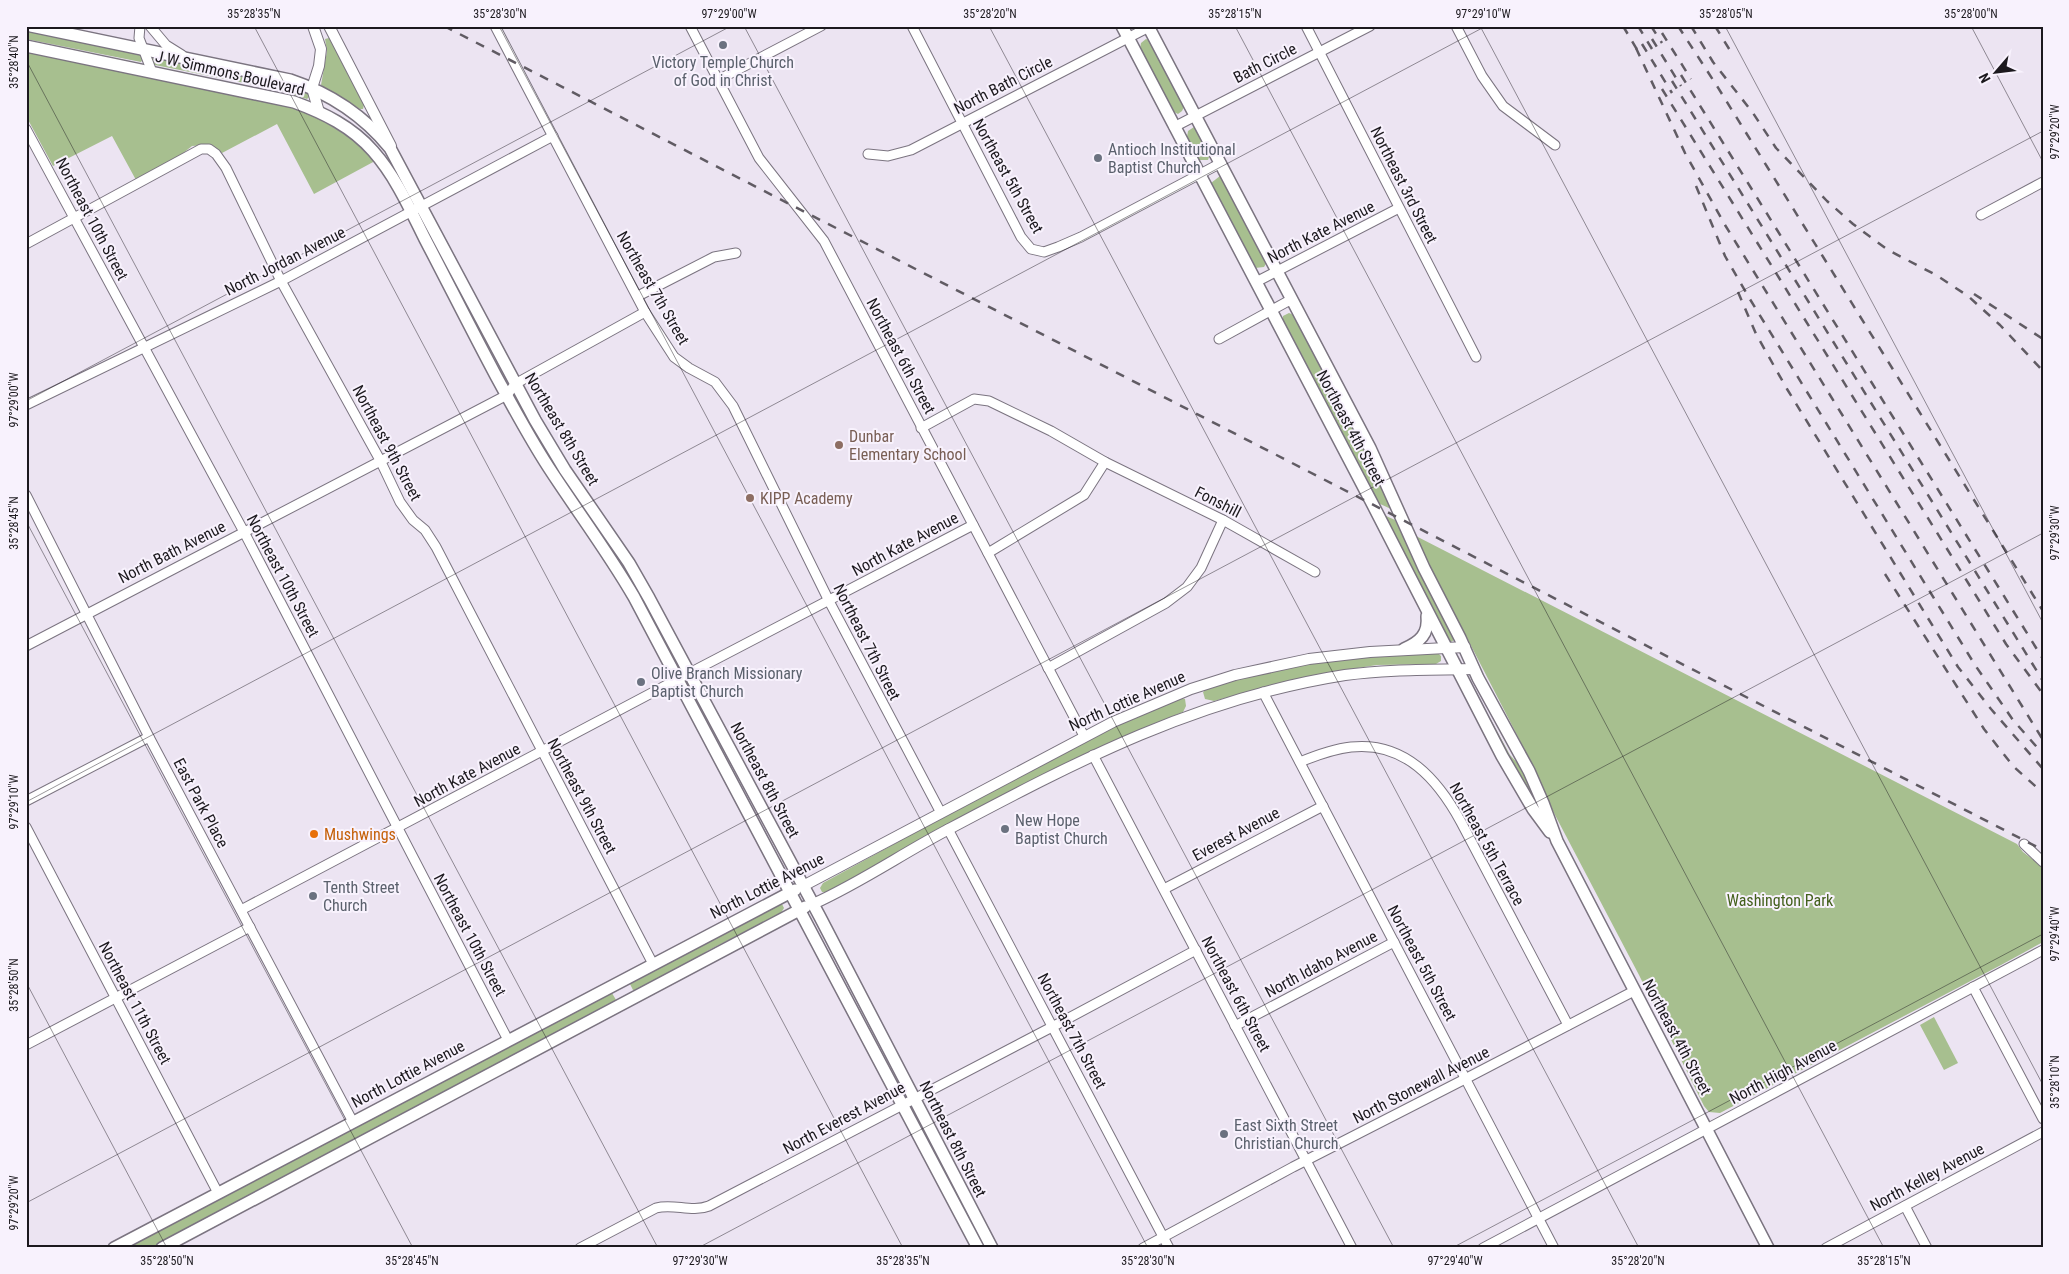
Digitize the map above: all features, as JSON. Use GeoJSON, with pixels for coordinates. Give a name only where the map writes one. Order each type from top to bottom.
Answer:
{"type":"FeatureCollection","features":[{"type":"Feature","properties":{"kind":"main road","name":"J W Simmons Boulevard"},"geometry":{"type":"LineString","coordinates":[[30,26],[290,80],[312,88],[366,122],[382,138],[396,156],[422,206]]}},
{"type":"Feature","properties":{"kind":"main road","name":"Northeast 4th Street"},"geometry":{"type":"LineString","coordinates":[[1122,26],[1457,670],[1528,801],[1556,841],[1768,1248]]}},
{"type":"Feature","properties":{"kind":"main road","name":"Northeast 4th Street"},"geometry":{"type":"LineString","coordinates":[[1149,27],[1370,448],[1406,532],[1465,647],[1474,669],[1529,771],[1543,803],[1556,841]]}},
{"type":"Feature","properties":{"kind":"main road","name":"J W Simmons Boulevard"},"geometry":{"type":"LineString","coordinates":[[26,46],[282,99],[319,112],[350,131],[373,151],[392,177],[411,212]]}},
{"type":"Feature","properties":{"kind":"main road","name":"Northeast 8th Street"},"geometry":{"type":"LineString","coordinates":[[422,206],[515,384],[557,457],[629,563],[813,904],[992,1248]]}},
{"type":"Feature","properties":{"kind":"main road","name":"Northeast 8th Street"},"geometry":{"type":"LineString","coordinates":[[411,212],[507,395],[548,466],[617,568],[678,679],[978,1248]]}},
{"type":"Feature","properties":{"kind":"main road"},"geometry":{"type":"LineString","coordinates":[[1404,650],[1414,645],[1426,632],[1428,623],[1427,612]]}},
{"type":"Feature","properties":{"kind":"main road","name":"North Lottie Avenue"},"geometry":{"type":"LineString","coordinates":[[114,1248],[803,886]]}},
{"type":"Feature","properties":{"kind":"main road"},"geometry":{"type":"LineString","coordinates":[[162,1248],[813,904]]}},
{"type":"Feature","properties":{"kind":"street"},"geometry":{"type":"LineString","coordinates":[[140,26],[138,38],[152,72]]}},
{"type":"Feature","properties":{"kind":"street"},"geometry":{"type":"LineString","coordinates":[[150,26],[172,50],[194,60]]}},
{"type":"Feature","properties":{"kind":"street"},"geometry":{"type":"LineString","coordinates":[[313,26],[321,54],[312,88],[319,112]]}},
{"type":"Feature","properties":{"kind":"street"},"geometry":{"type":"LineString","coordinates":[[329,26],[396,156]]}},
{"type":"Feature","properties":{"kind":"street","name":"Northeast 7th Street"},"geometry":{"type":"LineString","coordinates":[[495,26],[645,312],[674,357],[689,368],[715,382],[733,406],[829,601],[940,812]]}},
{"type":"Feature","properties":{"kind":"street","name":"Northeast 6th Street"},"geometry":{"type":"LineString","coordinates":[[690,26],[759,158],[824,241],[1084,736]]}},
{"type":"Feature","properties":{"kind":"street"},"geometry":{"type":"LineString","coordinates":[[718,80],[821,26]]}},
{"type":"Feature","properties":{"kind":"street","name":"Northeast 5th Street"},"geometry":{"type":"LineString","coordinates":[[912,26],[1021,237],[1031,248],[1044,252],[1081,237],[1199,175]]}},
{"type":"Feature","properties":{"kind":"street","name":"Northeast 3rd Street"},"geometry":{"type":"LineString","coordinates":[[1306,26],[1476,357]]}},
{"type":"Feature","properties":{"kind":"street","name":"Bath Circle"},"geometry":{"type":"LineString","coordinates":[[1174,127],[1370,26]]}},
{"type":"Feature","properties":{"kind":"street"},"geometry":{"type":"LineString","coordinates":[[1456,26],[1482,76],[1503,106],[1555,145]]}},
{"type":"Feature","properties":{"kind":"street","name":"North Bath Circle"},"geometry":{"type":"LineString","coordinates":[[868,154],[888,156],[911,150],[1149,27]]}},
{"type":"Feature","properties":{"kind":"street","name":"Northeast 10th Street"},"geometry":{"type":"LineString","coordinates":[[26,129],[244,532],[508,1040]]}},
{"type":"Feature","properties":{"kind":"street","name":"North Jordan Avenue"},"geometry":{"type":"LineString","coordinates":[[26,405],[144,349],[281,280],[554,136]]}},
{"type":"Feature","properties":{"kind":"street","name":"Northeast 9th Street"},"geometry":{"type":"LineString","coordinates":[[75,219],[201,149],[209,149],[216,154],[226,168],[281,280],[380,460],[400,502],[413,520],[425,530],[436,547],[653,964]]}},
{"type":"Feature","properties":{"kind":"street"},"geometry":{"type":"LineString","coordinates":[[1199,175],[1221,163]]}},
{"type":"Feature","properties":{"kind":"street"},"geometry":{"type":"LineString","coordinates":[[1981,215],[2043,182]]}},
{"type":"Feature","properties":{"kind":"street","name":"North Kate Avenue"},"geometry":{"type":"LineString","coordinates":[[1256,282],[1399,208]]}},
{"type":"Feature","properties":{"kind":"street"},"geometry":{"type":"LineString","coordinates":[[26,244],[75,219]]}},
{"type":"Feature","properties":{"kind":"street"},"geometry":{"type":"LineString","coordinates":[[638,296],[714,257],[736,253]]}},
{"type":"Feature","properties":{"kind":"street"},"geometry":{"type":"LineString","coordinates":[[1219,339],[1292,299]]}},
{"type":"Feature","properties":{"kind":"street","name":"North Bath Avenue"},"geometry":{"type":"LineString","coordinates":[[26,646],[507,395],[515,384],[645,312]]}},
{"type":"Feature","properties":{"kind":"street"},"geometry":{"type":"LineString","coordinates":[[922,428],[974,399],[989,401],[1050,431],[1105,462],[1084,495],[988,553]]}},
{"type":"Feature","properties":{"kind":"street","name":"Fonshill"},"geometry":{"type":"LineString","coordinates":[[1105,462],[1223,520],[1315,572]]}},
{"type":"Feature","properties":{"kind":"street","name":"East Park Place"},"geometry":{"type":"LineString","coordinates":[[26,495],[149,737],[353,1122]]}},
{"type":"Feature","properties":{"kind":"street"},"geometry":{"type":"LineString","coordinates":[[1048,668],[1166,604],[1187,587],[1201,568],[1223,520]]}},
{"type":"Feature","properties":{"kind":"street","name":"North Kate Avenue"},"geometry":{"type":"LineString","coordinates":[[241,910],[973,525]]}},
{"type":"Feature","properties":{"kind":"street","name":"North Lottie Avenue"},"geometry":{"type":"LineString","coordinates":[[803,886],[1084,736],[1165,698],[1235,675],[1309,659],[1404,650],[1465,647]]}},
{"type":"Feature","properties":{"kind":"street"},"geometry":{"type":"LineString","coordinates":[[813,904],[948,829],[1093,755],[1182,717],[1263,692],[1346,675],[1399,671],[1474,669]]}},
{"type":"Feature","properties":{"kind":"street","name":"Northeast 5th Street"},"geometry":{"type":"LineString","coordinates":[[1263,692],[1554,1248]]}},
{"type":"Feature","properties":{"kind":"street"},"geometry":{"type":"LineString","coordinates":[[26,801],[149,737]]}},
{"type":"Feature","properties":{"kind":"street","name":"Northeast 5th Terrace"},"geometry":{"type":"LineString","coordinates":[[1300,762],[1335,750],[1354,746],[1369,747],[1408,759],[1435,781],[1447,796],[1568,1025]]}},
{"type":"Feature","properties":{"kind":"street","name":"Northeast 6th Street"},"geometry":{"type":"LineString","coordinates":[[1093,755],[1352,1248]]}},
{"type":"Feature","properties":{"kind":"street","name":"Everest Avenue"},"geometry":{"type":"LineString","coordinates":[[1164,889],[1323,806]]}},
{"type":"Feature","properties":{"kind":"street","name":"Northeast 11th Street"},"geometry":{"type":"LineString","coordinates":[[26,827],[218,1193]]}},
{"type":"Feature","properties":{"kind":"street","name":"Northeast 7th Street"},"geometry":{"type":"LineString","coordinates":[[948,829],[1169,1248]]}},
{"type":"Feature","properties":{"kind":"street"},"geometry":{"type":"LineString","coordinates":[[2024,844],[2043,862]]}},
{"type":"Feature","properties":{"kind":"street"},"geometry":{"type":"LineString","coordinates":[[26,1045],[250,928]]}},
{"type":"Feature","properties":{"kind":"street","name":"North Idaho Avenue"},"geometry":{"type":"LineString","coordinates":[[1235,1026],[1394,942]]}},
{"type":"Feature","properties":{"kind":"street","name":"North Everest Avenue"},"geometry":{"type":"LineString","coordinates":[[580,1248],[656,1208],[670,1206],[693,1209],[709,1206],[1196,950]]}},
{"type":"Feature","properties":{"kind":"street","name":"North High Avenue"},"geometry":{"type":"LineString","coordinates":[[1483,1248],[2043,950]]}},
{"type":"Feature","properties":{"kind":"street"},"geometry":{"type":"LineString","coordinates":[[1973,988],[2043,1119]]}},
{"type":"Feature","properties":{"kind":"street","name":"North Stonewall Avenue"},"geometry":{"type":"LineString","coordinates":[[1143,1248],[1634,991]]}},
{"type":"Feature","properties":{"kind":"street","name":"North Kelley Avenue"},"geometry":{"type":"LineString","coordinates":[[1826,1248],[2043,1132]]}},
{"type":"Feature","properties":{"kind":"street"},"geometry":{"type":"LineString","coordinates":[[1904,1206],[1927,1248]]}},
{"type":"Feature","properties":{"kind":"green space"},"geometry":{"type":"Polygon","coordinates":[[[26,31],[138,53],[143,59],[141,62],[26,39],[26,31]]]}},
{"type":"Feature","properties":{"kind":"green space"},"geometry":{"type":"Polygon","coordinates":[[[329,38],[364,105],[363,109],[321,85],[327,51],[325,39],[329,38]]]}},
{"type":"Feature","properties":{"kind":"green space"},"geometry":{"type":"Polygon","coordinates":[[[1146,39],[1151,41],[1185,105],[1178,114],[1174,112],[1140,49],[1141,43],[1146,39]]]}},
{"type":"Feature","properties":{"kind":"green space"},"geometry":{"type":"Polygon","coordinates":[[[26,52],[280,104],[332,126],[343,133],[375,161],[314,194],[277,124],[222,153],[216,148],[207,145],[192,146],[176,159],[136,180],[112,136],[53,166],[26,116],[26,52]]]}},
{"type":"Feature","properties":{"kind":"green space"},"geometry":{"type":"Polygon","coordinates":[[[153,56],[291,84],[309,93],[310,96],[307,99],[279,90],[155,65],[150,57],[153,56]]]}},
{"type":"Feature","properties":{"kind":"green space"},"geometry":{"type":"Polygon","coordinates":[[[1194,127],[1210,154],[1208,160],[1199,160],[1187,137],[1188,131],[1194,127]]]}},
{"type":"Feature","properties":{"kind":"green space"},"geometry":{"type":"Polygon","coordinates":[[[1220,176],[1224,179],[1267,262],[1264,267],[1255,268],[1211,183],[1220,176]]]}},
{"type":"Feature","properties":{"kind":"green space"},"geometry":{"type":"Polygon","coordinates":[[[1289,313],[1294,315],[1361,442],[1391,509],[1378,503],[1283,321],[1283,316],[1289,313]]]}},
{"type":"Feature","properties":{"kind":"green space"},"geometry":{"type":"Polygon","coordinates":[[[1384,515],[1395,520],[1454,640],[1451,642],[1448,639],[1384,515]]]}},
{"type":"Feature","properties":{"kind":"green space","name":"Washington Park"},"geometry":{"type":"Polygon","coordinates":[[[1414,535],[2017,844],[2023,852],[2043,867],[2043,942],[1720,1113],[1709,1112],[1704,1106],[1639,975],[1555,815],[1518,737],[1414,535]]]}},
{"type":"Feature","properties":{"kind":"green space"},"geometry":{"type":"Polygon","coordinates":[[[1438,653],[1441,656],[1441,661],[1436,664],[1377,665],[1351,669],[1262,688],[1214,701],[1205,699],[1203,692],[1210,686],[1256,672],[1339,657],[1438,653]]]}},
{"type":"Feature","properties":{"kind":"green space"},"geometry":{"type":"Polygon","coordinates":[[[1472,685],[1510,755],[1521,767],[1539,805],[1537,806],[1506,754],[1470,686],[1472,685]]]}},
{"type":"Feature","properties":{"kind":"green space"},"geometry":{"type":"Polygon","coordinates":[[[1178,697],[1185,699],[1186,706],[1183,712],[1095,750],[841,886],[828,892],[822,892],[820,888],[823,883],[896,843],[926,823],[1078,743],[1178,697]]]}},
{"type":"Feature","properties":{"kind":"green space"},"geometry":{"type":"Polygon","coordinates":[[[781,902],[784,908],[781,913],[707,951],[680,971],[641,991],[633,990],[630,984],[633,977],[781,902]]]}},
{"type":"Feature","properties":{"kind":"green space"},"geometry":{"type":"Polygon","coordinates":[[[605,993],[612,993],[616,1000],[612,1007],[156,1248],[122,1248],[605,993]]]}},
{"type":"Feature","properties":{"kind":"green space"},"geometry":{"type":"Polygon","coordinates":[[[1934,1017],[1958,1063],[1944,1070],[1920,1025],[1934,1017]]]}},
{"type":"Feature","properties":{"kind":"railway"},"geometry":{"type":"LineString","coordinates":[[444,26],[2043,850]]}},
{"type":"Feature","properties":{"kind":"railway"},"geometry":{"type":"LineString","coordinates":[[1623,26],[1639,53]]}},
{"type":"Feature","properties":{"kind":"railway"},"geometry":{"type":"LineString","coordinates":[[1638,26],[1652,49]]}},
{"type":"Feature","properties":{"kind":"railway"},"geometry":{"type":"LineString","coordinates":[[1651,26],[1662,43]]}},
{"type":"Feature","properties":{"kind":"railway"},"geometry":{"type":"LineString","coordinates":[[1678,26],[2043,611]]}},
{"type":"Feature","properties":{"kind":"railway"},"geometry":{"type":"LineString","coordinates":[[1691,26],[1713,62],[1753,113],[1776,148],[1827,201],[1853,224],[1888,250],[1936,275],[1968,296],[2000,325],[2043,371]]}},
{"type":"Feature","properties":{"kind":"railway"},"geometry":{"type":"LineString","coordinates":[[1715,26],[1731,52]]}},
{"type":"Feature","properties":{"kind":"railway"},"geometry":{"type":"LineString","coordinates":[[1662,33],[1691,79]]}},
{"type":"Feature","properties":{"kind":"railway"},"geometry":{"type":"LineString","coordinates":[[1652,39],[1681,86]]}},
{"type":"Feature","properties":{"kind":"railway"},"geometry":{"type":"LineString","coordinates":[[1642,44],[1672,93]]}},
{"type":"Feature","properties":{"kind":"railway"},"geometry":{"type":"LineString","coordinates":[[1636,48],[1685,153],[1725,225],[2043,740]]}},
{"type":"Feature","properties":{"kind":"railway"},"geometry":{"type":"LineString","coordinates":[[1681,75],[2043,659]]}},
{"type":"Feature","properties":{"kind":"railway"},"geometry":{"type":"LineString","coordinates":[[1672,81],[2043,681]]}},
{"type":"Feature","properties":{"kind":"railway"},"geometry":{"type":"LineString","coordinates":[[1662,89],[2006,644],[2043,694]]}},
{"type":"Feature","properties":{"kind":"railway"},"geometry":{"type":"LineString","coordinates":[[1696,186],[1725,256],[1748,296],[1975,665],[2013,720],[2043,754]]}},
{"type":"Feature","properties":{"kind":"railway"},"geometry":{"type":"LineString","coordinates":[[1738,292],[1756,334],[1787,389],[1958,667],[1991,709],[2043,769]]}},
{"type":"Feature","properties":{"kind":"railway"},"geometry":{"type":"LineString","coordinates":[[1974,294],[2043,339]]}},
{"type":"Feature","properties":{"kind":"railway"},"geometry":{"type":"LineString","coordinates":[[1885,574],[1984,729],[2013,766],[2043,793]]}},
{"type":"Feature","properties":{"kind":"place","name":"Victory Temple Church of God in Christ"},"geometry":{"type":"Point","coordinates":[723,45]}},
{"type":"Feature","properties":{"kind":"place","name":"Antioch Institutional Baptist Church"},"geometry":{"type":"Point","coordinates":[1098,158]}},
{"type":"Feature","properties":{"kind":"place","name":"Dunbar Elementary School"},"geometry":{"type":"Point","coordinates":[839,445]}},
{"type":"Feature","properties":{"kind":"place","name":"KIPP Academy"},"geometry":{"type":"Point","coordinates":[750,498]}},
{"type":"Feature","properties":{"kind":"place","name":"Olive Branch Missionary Baptist Church"},"geometry":{"type":"Point","coordinates":[641,682]}},
{"type":"Feature","properties":{"kind":"place","name":"New Hope Baptist Church"},"geometry":{"type":"Point","coordinates":[1005,829]}},
{"type":"Feature","properties":{"kind":"place","name":"Mushwings"},"geometry":{"type":"Point","coordinates":[314,834]}},
{"type":"Feature","properties":{"kind":"place","name":"Tenth Street Church"},"geometry":{"type":"Point","coordinates":[313,896]}},
{"type":"Feature","properties":{"kind":"place","name":"East Sixth Street Christian Church"},"geometry":{"type":"Point","coordinates":[1224,1134]}}]}
